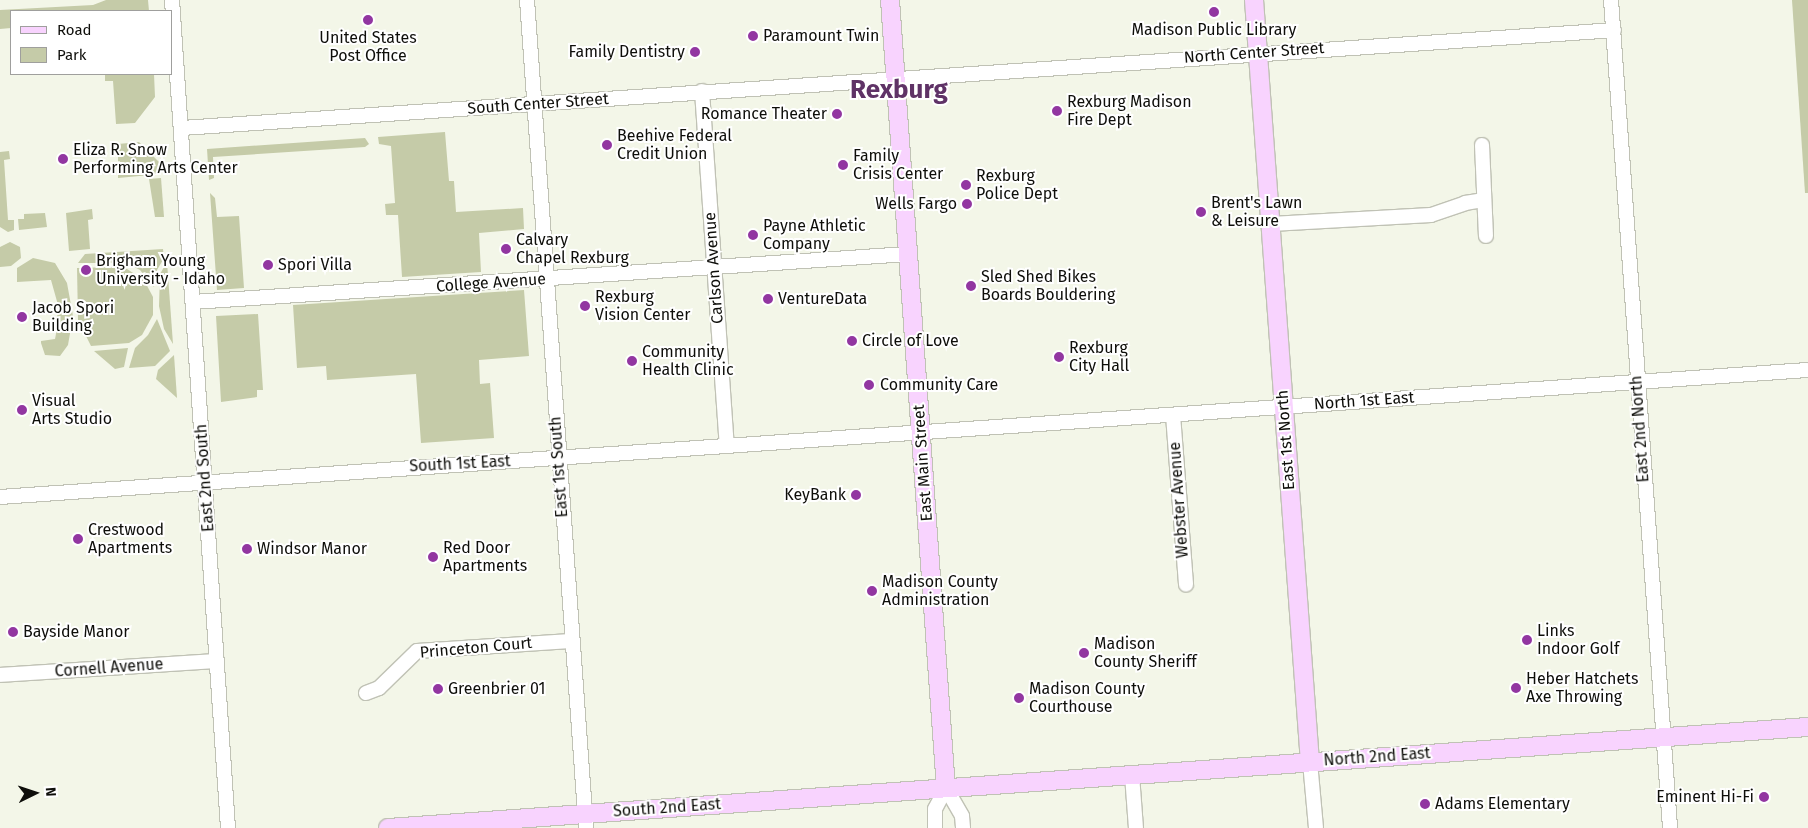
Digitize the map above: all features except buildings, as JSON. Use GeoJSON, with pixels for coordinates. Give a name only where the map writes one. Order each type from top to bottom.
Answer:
{"type":"FeatureCollection","features":[{"type":"Feature","properties":{"kind":"main road","name":"East Main Street"},"geometry":{"type":"LineString","coordinates":[[890,0],[946,788]]}},
{"type":"Feature","properties":{"kind":"main road","name":"East 1st North"},"geometry":{"type":"LineString","coordinates":[[1254,0],[1310,762]]}},
{"type":"Feature","properties":{"kind":"main road","name":"North 2nd East"},"geometry":{"type":"LineString","coordinates":[[946,788],[1808,727]]}},
{"type":"Feature","properties":{"kind":"main road","name":"South 2nd East"},"geometry":{"type":"LineString","coordinates":[[388,828],[586,821],[946,788]]}},
{"type":"Feature","properties":{"kind":"street","name":"East 2nd South"},"geometry":{"type":"LineString","coordinates":[[172,0],[228,828]]}},
{"type":"Feature","properties":{"kind":"street","name":"East 1st South"},"geometry":{"type":"LineString","coordinates":[[527,0],[571,641],[586,821]]}},
{"type":"Feature","properties":{"kind":"street","name":"East 2nd North"},"geometry":{"type":"LineString","coordinates":[[1611,0],[1662,737],[1670,828]]}},
{"type":"Feature","properties":{"kind":"street","name":"North Center Street"},"geometry":{"type":"LineString","coordinates":[[895,78],[1614,30]]}},
{"type":"Feature","properties":{"kind":"street","name":"South Center Street"},"geometry":{"type":"LineString","coordinates":[[182,128],[535,105],[895,78]]}},
{"type":"Feature","properties":{"kind":"street","name":"Carlson Avenue"},"geometry":{"type":"LineString","coordinates":[[702,91],[727,445]]}},
{"type":"Feature","properties":{"kind":"street"},"geometry":{"type":"LineString","coordinates":[[1482,145],[1486,236]]}},
{"type":"Feature","properties":{"kind":"street"},"geometry":{"type":"LineString","coordinates":[[1271,224],[1431,215],[1465,203],[1483,200]]}},
{"type":"Feature","properties":{"kind":"street","name":"College Avenue"},"geometry":{"type":"LineString","coordinates":[[193,302],[908,254]]}},
{"type":"Feature","properties":{"kind":"street","name":"North 1st East"},"geometry":{"type":"LineString","coordinates":[[920,433],[1808,370]]}},
{"type":"Feature","properties":{"kind":"street","name":"Webster Avenue"},"geometry":{"type":"LineString","coordinates":[[1173,415],[1186,585]]}},
{"type":"Feature","properties":{"kind":"street","name":"South 1st East"},"geometry":{"type":"LineString","coordinates":[[0,497],[920,433]]}},
{"type":"Feature","properties":{"kind":"street","name":"Princeton Court"},"geometry":{"type":"LineString","coordinates":[[366,693],[380,688],[417,651],[571,641]]}},
{"type":"Feature","properties":{"kind":"street","name":"Cornell Avenue"},"geometry":{"type":"LineString","coordinates":[[0,675],[217,661]]}},
{"type":"Feature","properties":{"kind":"street","name":"East 1st North"},"geometry":{"type":"LineString","coordinates":[[1310,762],[1316,828]]}},
{"type":"Feature","properties":{"kind":"street"},"geometry":{"type":"LineString","coordinates":[[1132,774],[1136,828]]}},
{"type":"Feature","properties":{"kind":"street"},"geometry":{"type":"LineString","coordinates":[[935,828],[935,809],[946,788]]}},
{"type":"Feature","properties":{"kind":"street","name":"East Main Street"},"geometry":{"type":"LineString","coordinates":[[946,788],[962,816],[963,828]]}},
{"type":"Feature","properties":{"kind":"green space"},"geometry":{"type":"Polygon","coordinates":[[[106,0],[148,0],[149,10],[10,10],[10,28],[0,29],[0,10],[93,5],[106,0]]]}},
{"type":"Feature","properties":{"kind":"green space"},"geometry":{"type":"Polygon","coordinates":[[[1792,0],[1808,0],[1808,193],[1805,193],[1792,0]]]}},
{"type":"Feature","properties":{"kind":"green space"},"geometry":{"type":"Polygon","coordinates":[[[105,75],[154,75],[155,97],[135,123],[116,124],[113,81],[105,81],[105,75]]]}},
{"type":"Feature","properties":{"kind":"green space"},"geometry":{"type":"Polygon","coordinates":[[[445,132],[449,181],[454,181],[456,212],[523,208],[524,229],[479,233],[481,272],[402,277],[398,215],[386,215],[385,204],[395,203],[391,146],[379,144],[378,137],[445,132]]]}},
{"type":"Feature","properties":{"kind":"green space"},"geometry":{"type":"Polygon","coordinates":[[[365,138],[369,144],[365,147],[213,157],[214,178],[209,180],[207,149],[365,138]]]}},
{"type":"Feature","properties":{"kind":"green space"},"geometry":{"type":"Polygon","coordinates":[[[139,142],[160,163],[161,174],[118,178],[118,144],[139,142]]]}},
{"type":"Feature","properties":{"kind":"green space"},"geometry":{"type":"Polygon","coordinates":[[[9,151],[10,159],[4,160],[8,220],[14,220],[14,230],[8,232],[0,227],[0,152],[9,151]]]}},
{"type":"Feature","properties":{"kind":"green space"},"geometry":{"type":"Polygon","coordinates":[[[161,178],[164,217],[155,217],[149,179],[161,178]]]}},
{"type":"Feature","properties":{"kind":"green space"},"geometry":{"type":"Polygon","coordinates":[[[210,193],[215,198],[217,217],[239,216],[244,288],[217,290],[210,193]]]}},
{"type":"Feature","properties":{"kind":"green space"},"geometry":{"type":"Polygon","coordinates":[[[92,209],[93,219],[88,220],[90,249],[69,251],[66,213],[92,209]]]}},
{"type":"Feature","properties":{"kind":"green space"},"geometry":{"type":"Polygon","coordinates":[[[45,213],[47,227],[19,230],[18,219],[24,219],[24,214],[45,213]]]}},
{"type":"Feature","properties":{"kind":"green space"},"geometry":{"type":"Polygon","coordinates":[[[10,242],[20,247],[21,258],[11,266],[0,267],[0,247],[10,242]]]}},
{"type":"Feature","properties":{"kind":"green space"},"geometry":{"type":"Polygon","coordinates":[[[163,249],[164,258],[157,270],[154,287],[140,270],[126,263],[78,263],[85,254],[163,249]]]}},
{"type":"Feature","properties":{"kind":"green space"},"geometry":{"type":"Polygon","coordinates":[[[33,258],[55,263],[67,283],[73,316],[68,345],[60,356],[45,355],[41,343],[41,341],[55,339],[56,334],[58,305],[51,280],[17,282],[17,268],[33,258]]]}},
{"type":"Feature","properties":{"kind":"green space"},"geometry":{"type":"Polygon","coordinates":[[[167,262],[173,344],[164,329],[159,306],[160,274],[167,262]]]}},
{"type":"Feature","properties":{"kind":"green space"},"geometry":{"type":"Polygon","coordinates":[[[112,267],[127,269],[144,280],[153,297],[153,315],[142,335],[129,343],[91,346],[78,320],[77,268],[112,267]]]}},
{"type":"Feature","properties":{"kind":"green space"},"geometry":{"type":"Polygon","coordinates":[[[524,290],[529,356],[479,360],[480,384],[490,383],[494,438],[421,443],[416,374],[327,380],[326,366],[297,368],[293,305],[524,290]]]}},
{"type":"Feature","properties":{"kind":"green space"},"geometry":{"type":"Polygon","coordinates":[[[258,314],[263,390],[257,390],[257,397],[221,402],[216,316],[258,314]]]}},
{"type":"Feature","properties":{"kind":"green space"},"geometry":{"type":"Polygon","coordinates":[[[157,319],[170,351],[155,366],[129,368],[135,348],[148,335],[157,319]]]}},
{"type":"Feature","properties":{"kind":"green space"},"geometry":{"type":"Polygon","coordinates":[[[128,348],[124,367],[115,369],[94,351],[128,348]]]}},
{"type":"Feature","properties":{"kind":"green space"},"geometry":{"type":"Polygon","coordinates":[[[174,355],[177,398],[156,379],[158,370],[174,355]]]}},
{"type":"Feature","properties":{"kind":"place","name":"Madison Public Library"},"geometry":{"type":"Point","coordinates":[1214,12]}},
{"type":"Feature","properties":{"kind":"place","name":"United States Post Office"},"geometry":{"type":"Point","coordinates":[368,20]}},
{"type":"Feature","properties":{"kind":"place","name":"Paramount Twin"},"geometry":{"type":"Point","coordinates":[753,36]}},
{"type":"Feature","properties":{"kind":"place","name":"Family Dentistry"},"geometry":{"type":"Point","coordinates":[695,52]}},
{"type":"Feature","properties":{"kind":"place","name":"Rexburg Madison Fire Dept"},"geometry":{"type":"Point","coordinates":[1057,111]}},
{"type":"Feature","properties":{"kind":"place","name":"Romance Theater"},"geometry":{"type":"Point","coordinates":[837,114]}},
{"type":"Feature","properties":{"kind":"place","name":"Beehive Federal Credit Union"},"geometry":{"type":"Point","coordinates":[607,145]}},
{"type":"Feature","properties":{"kind":"place","name":"Eliza R. Snow Performing Arts Center"},"geometry":{"type":"Point","coordinates":[63,159]}},
{"type":"Feature","properties":{"kind":"place","name":"Family Crisis Center"},"geometry":{"type":"Point","coordinates":[843,165]}},
{"type":"Feature","properties":{"kind":"place","name":"Rexburg Police Dept"},"geometry":{"type":"Point","coordinates":[966,185]}},
{"type":"Feature","properties":{"kind":"place","name":"Wells Fargo"},"geometry":{"type":"Point","coordinates":[967,204]}},
{"type":"Feature","properties":{"kind":"place","name":"Brent's Lawn & Leisure"},"geometry":{"type":"Point","coordinates":[1201,212]}},
{"type":"Feature","properties":{"kind":"place","name":"Payne Athletic Company"},"geometry":{"type":"Point","coordinates":[753,235]}},
{"type":"Feature","properties":{"kind":"place","name":"Calvary Chapel Rexburg"},"geometry":{"type":"Point","coordinates":[506,249]}},
{"type":"Feature","properties":{"kind":"place","name":"Spori Villa"},"geometry":{"type":"Point","coordinates":[268,265]}},
{"type":"Feature","properties":{"kind":"place","name":"Brigham Young University - Idaho"},"geometry":{"type":"Point","coordinates":[86,270]}},
{"type":"Feature","properties":{"kind":"place","name":"Sled Shed Bikes Boards Bouldering"},"geometry":{"type":"Point","coordinates":[971,286]}},
{"type":"Feature","properties":{"kind":"place","name":"VentureData"},"geometry":{"type":"Point","coordinates":[768,299]}},
{"type":"Feature","properties":{"kind":"place","name":"Rexburg Vision Center"},"geometry":{"type":"Point","coordinates":[585,306]}},
{"type":"Feature","properties":{"kind":"place","name":"Jacob Spori Building"},"geometry":{"type":"Point","coordinates":[22,317]}},
{"type":"Feature","properties":{"kind":"place","name":"Circle of Love"},"geometry":{"type":"Point","coordinates":[852,341]}},
{"type":"Feature","properties":{"kind":"place","name":"Rexburg City Hall"},"geometry":{"type":"Point","coordinates":[1059,357]}},
{"type":"Feature","properties":{"kind":"place","name":"Community Health Clinic"},"geometry":{"type":"Point","coordinates":[632,361]}},
{"type":"Feature","properties":{"kind":"place","name":"Community Care"},"geometry":{"type":"Point","coordinates":[869,385]}},
{"type":"Feature","properties":{"kind":"place","name":"Visual Arts Studio"},"geometry":{"type":"Point","coordinates":[22,410]}},
{"type":"Feature","properties":{"kind":"place","name":"KeyBank"},"geometry":{"type":"Point","coordinates":[856,495]}},
{"type":"Feature","properties":{"kind":"place","name":"Crestwood Apartments"},"geometry":{"type":"Point","coordinates":[78,539]}},
{"type":"Feature","properties":{"kind":"place","name":"Windsor Manor"},"geometry":{"type":"Point","coordinates":[247,549]}},
{"type":"Feature","properties":{"kind":"place","name":"Red Door Apartments"},"geometry":{"type":"Point","coordinates":[433,557]}},
{"type":"Feature","properties":{"kind":"place","name":"Madison County Administration"},"geometry":{"type":"Point","coordinates":[872,591]}},
{"type":"Feature","properties":{"kind":"place","name":"Bayside Manor"},"geometry":{"type":"Point","coordinates":[13,632]}},
{"type":"Feature","properties":{"kind":"place","name":"Links Indoor Golf"},"geometry":{"type":"Point","coordinates":[1527,640]}},
{"type":"Feature","properties":{"kind":"place","name":"Madison County Sheriff"},"geometry":{"type":"Point","coordinates":[1084,653]}},
{"type":"Feature","properties":{"kind":"place","name":"Heber Hatchets Axe Throwing"},"geometry":{"type":"Point","coordinates":[1516,688]}},
{"type":"Feature","properties":{"kind":"place","name":"Greenbrier 01"},"geometry":{"type":"Point","coordinates":[438,689]}},
{"type":"Feature","properties":{"kind":"place","name":"Madison County Courthouse"},"geometry":{"type":"Point","coordinates":[1019,698]}},
{"type":"Feature","properties":{"kind":"place","name":"Eminent Hi-Fi"},"geometry":{"type":"Point","coordinates":[1764,797]}},
{"type":"Feature","properties":{"kind":"place","name":"Adams Elementary"},"geometry":{"type":"Point","coordinates":[1425,804]}},
{"type":"Feature","properties":{"kind":"district","name":"Rexburg"},"geometry":{"type":"Point","coordinates":[899,90]}}]}
